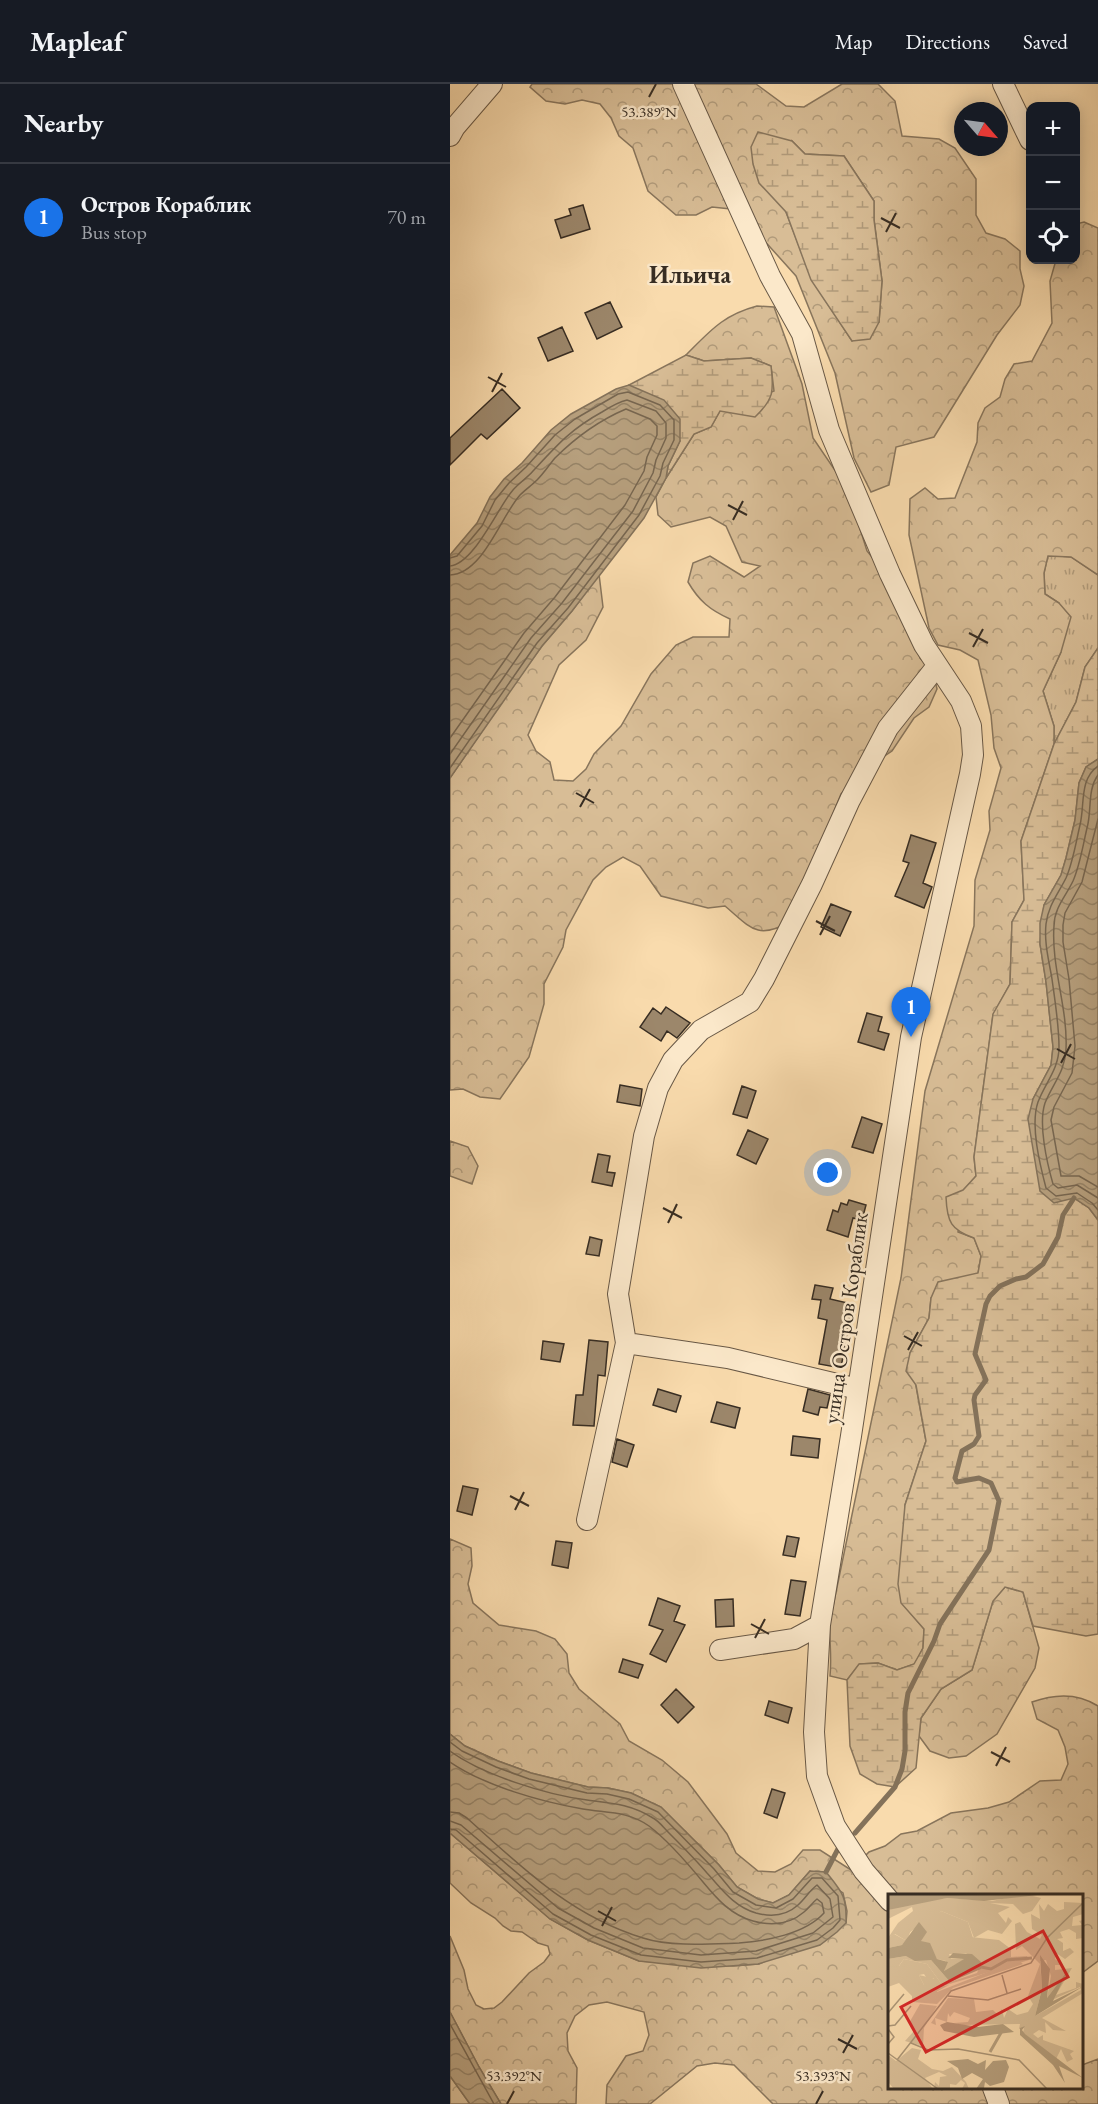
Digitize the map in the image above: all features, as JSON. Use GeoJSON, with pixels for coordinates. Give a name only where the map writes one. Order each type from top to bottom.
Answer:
{"type":"FeatureCollection","features":[{"type":"Feature","properties":{"kind":"street"},"geometry":{"type":"LineString","coordinates":[[450,136],[492,84]]}},
{"type":"Feature","properties":{"kind":"street","name":"улица Остров Кораблик"},"geometry":{"type":"LineString","coordinates":[[683,84],[770,276],[802,334],[829,430],[890,574],[924,645],[961,701],[971,726],[973,755],[970,774],[911,1037],[820,1625],[814,1732],[817,1776],[835,1826],[864,1871],[888,1899]]}},
{"type":"Feature","properties":{"kind":"street"},"geometry":{"type":"LineString","coordinates":[[1004,84],[1026,131]]}},
{"type":"Feature","properties":{"kind":"street"},"geometry":{"type":"LineString","coordinates":[[587,1520],[626,1343],[618,1294],[644,1136],[658,1088],[673,1060],[700,1030],[750,1002],[812,884],[850,800],[888,728],[937,666]]}},
{"type":"Feature","properties":{"kind":"street"},"geometry":{"type":"LineString","coordinates":[[626,1343],[728,1358],[858,1389]]}},
{"type":"Feature","properties":{"kind":"street"},"geometry":{"type":"LineString","coordinates":[[720,1650],[794,1639],[820,1625]]}},
{"type":"Feature","properties":{"kind":"street"},"geometry":{"type":"LineString","coordinates":[[993,2089],[999,2104]]}},
{"type":"Feature","properties":{"kind":"green space"},"geometry":{"type":"Polygon","coordinates":[[[532,84],[756,84],[786,106],[804,107],[842,84],[878,84],[895,101],[902,136],[939,139],[954,147],[954,156],[960,156],[976,179],[976,215],[986,233],[1005,239],[1020,251],[1020,269],[1024,286],[1020,305],[997,335],[934,437],[896,447],[889,485],[871,492],[854,458],[835,373],[796,276],[744,218],[731,209],[712,207],[696,215],[676,215],[648,191],[633,148],[619,136],[611,118],[600,104],[582,100],[565,104],[546,101],[530,87],[532,84]],[[792,141],[786,212],[812,280],[852,341],[879,322],[882,281],[874,201],[844,156],[805,154],[792,141]]]}},
{"type":"Feature","properties":{"kind":"green space"},"geometry":{"type":"Polygon","coordinates":[[[758,132],[792,141],[805,154],[844,156],[874,201],[874,220],[882,281],[879,322],[870,339],[852,341],[811,280],[786,212],[759,183],[751,147],[758,132]]]}},
{"type":"Feature","properties":{"kind":"green space"},"geometry":{"type":"Polygon","coordinates":[[[1084,222],[1098,228],[1098,575],[1071,557],[1048,556],[1044,573],[1045,594],[1059,603],[1071,617],[1061,652],[1043,691],[1054,726],[1054,744],[1021,841],[1024,900],[1012,922],[1010,984],[993,1015],[974,1157],[976,1176],[964,1190],[958,1232],[974,1238],[981,1256],[978,1274],[931,1298],[929,1318],[910,1353],[926,1441],[905,1505],[902,1603],[924,1629],[923,1648],[915,1664],[897,1670],[878,1663],[860,1664],[847,1680],[830,1676],[830,1621],[901,1278],[925,1091],[974,926],[975,880],[990,830],[989,811],[1001,768],[994,748],[991,715],[978,660],[960,650],[938,645],[929,628],[909,535],[910,499],[925,488],[938,499],[955,498],[977,442],[978,423],[985,408],[1000,397],[1005,379],[1014,364],[1032,361],[1052,323],[1050,281],[1055,264],[1080,264],[1080,223],[1084,222]]]}},
{"type":"Feature","properties":{"kind":"green space"},"geometry":{"type":"Polygon","coordinates":[[[757,306],[774,307],[802,384],[813,438],[847,488],[867,551],[884,572],[911,623],[920,658],[933,671],[937,689],[929,707],[914,718],[892,751],[868,767],[841,794],[790,922],[762,931],[748,925],[725,906],[708,908],[661,896],[640,866],[623,857],[606,867],[593,880],[566,930],[563,947],[544,984],[544,1004],[529,1057],[500,1099],[480,1097],[463,1089],[450,1090],[450,778],[517,680],[599,574],[603,607],[586,640],[559,665],[528,735],[536,751],[550,762],[554,780],[573,781],[586,769],[594,754],[621,726],[651,674],[676,645],[693,637],[729,637],[730,619],[706,604],[696,595],[688,582],[693,563],[710,556],[744,577],[760,566],[742,562],[726,526],[710,517],[671,527],[658,515],[656,497],[694,434],[711,427],[720,411],[774,391],[771,366],[751,358],[704,361],[686,355],[726,319],[757,306]]]}},
{"type":"Feature","properties":{"kind":"green space"},"geometry":{"type":"Polygon","coordinates":[[[686,355],[704,361],[751,358],[771,366],[772,388],[769,400],[755,417],[720,411],[711,427],[694,434],[666,478],[668,466],[680,441],[629,385],[686,355]]]}},
{"type":"Feature","properties":{"kind":"green space"},"geometry":{"type":"Polygon","coordinates":[[[1048,555],[1071,557],[1098,575],[1098,648],[1085,667],[1076,702],[1054,744],[1054,726],[1043,691],[1061,652],[1059,603],[1045,594],[1044,573],[1048,555]]]}},
{"type":"Feature","properties":{"kind":"green space"},"geometry":{"type":"Polygon","coordinates":[[[1098,648],[1098,759],[1086,767],[1079,783],[1075,820],[1066,858],[1061,875],[1044,905],[1040,944],[1053,1047],[1051,1065],[1033,1099],[1074,1198],[1089,1208],[1098,1220],[1098,1634],[1086,1636],[1033,1626],[1023,1592],[1005,1587],[993,1601],[972,1670],[941,1689],[921,1718],[916,1768],[895,1787],[877,1784],[860,1774],[850,1746],[847,1680],[859,1664],[878,1663],[897,1670],[914,1664],[923,1648],[924,1629],[901,1603],[898,1584],[905,1505],[926,1441],[916,1385],[906,1371],[910,1353],[929,1318],[931,1298],[938,1282],[978,1273],[981,1256],[974,1238],[960,1232],[952,1224],[949,1219],[946,1197],[963,1190],[976,1176],[974,1157],[993,1014],[1010,984],[1012,922],[1024,900],[1021,841],[1054,744],[1076,702],[1085,667],[1098,648]]]}},
{"type":"Feature","properties":{"kind":"green space"},"geometry":{"type":"Polygon","coordinates":[[[450,1141],[468,1147],[478,1166],[472,1184],[450,1176],[450,1141]]]}},
{"type":"Feature","properties":{"kind":"green space"},"geometry":{"type":"Polygon","coordinates":[[[450,1539],[471,1548],[472,1566],[468,1584],[473,1603],[499,1625],[536,1631],[555,1639],[567,1654],[569,1673],[579,1689],[620,1724],[629,1741],[662,1760],[688,1782],[727,1834],[736,1853],[758,1871],[775,1872],[791,1864],[803,1850],[820,1850],[851,1870],[869,1852],[885,1846],[901,1834],[917,1831],[951,1813],[988,1808],[1009,1802],[1040,1781],[1061,1780],[1068,1764],[1065,1747],[1058,1730],[1037,1719],[1032,1702],[1049,1697],[1066,1696],[1082,1699],[1098,1706],[1098,1961],[1083,1972],[1083,1894],[888,1894],[888,2089],[1083,2089],[1083,2065],[1098,2059],[1098,2104],[773,2104],[734,2065],[715,2063],[697,2066],[650,2104],[606,2104],[607,2085],[626,2056],[643,2051],[649,2035],[644,2012],[607,2002],[589,2005],[575,2016],[567,2033],[568,2051],[577,2068],[576,2104],[501,2104],[450,2012],[450,1936],[464,1970],[468,1989],[476,2005],[484,2009],[494,2008],[502,2002],[550,1954],[548,1946],[538,1943],[522,1932],[511,1931],[503,1926],[495,1918],[471,1903],[450,1883],[450,1833],[550,1919],[588,1940],[639,1961],[733,1966],[759,1964],[846,1923],[847,1911],[843,1893],[810,1871],[789,1895],[773,1903],[758,1899],[737,1887],[719,1865],[661,1807],[631,1793],[588,1787],[531,1773],[465,1746],[450,1734],[450,1539]]]}},
{"type":"Feature","properties":{"kind":"green space"},"geometry":{"type":"Polygon","coordinates":[[[1005,1587],[1023,1592],[1039,1648],[1035,1668],[997,1734],[966,1756],[949,1758],[930,1751],[919,1736],[921,1718],[941,1689],[972,1670],[993,1601],[1005,1587]]]}},
{"type":"Feature","properties":{"kind":"green space"},"geometry":{"type":"Polygon","coordinates":[[[450,2076],[470,2104],[450,2104],[450,2076]]]}},
{"type":"Feature","properties":{"kind":"water"},"geometry":{"type":"Polygon","coordinates":[[[629,385],[664,400],[680,419],[680,441],[668,466],[666,478],[644,518],[542,646],[450,778],[450,555],[477,523],[490,497],[504,479],[522,463],[551,430],[571,414],[616,389],[629,385]]]}},
{"type":"Feature","properties":{"kind":"water"},"geometry":{"type":"Polygon","coordinates":[[[1098,759],[1098,1220],[1089,1208],[1074,1198],[1054,1203],[1040,1191],[1028,1119],[1033,1099],[1051,1065],[1053,1047],[1040,944],[1040,923],[1044,905],[1061,875],[1066,858],[1075,820],[1079,783],[1086,767],[1098,759]]]}},
{"type":"Feature","properties":{"kind":"water"},"geometry":{"type":"Polygon","coordinates":[[[450,1734],[465,1746],[531,1773],[588,1787],[631,1793],[661,1807],[719,1865],[737,1887],[758,1899],[773,1903],[789,1895],[810,1871],[826,1872],[844,1900],[846,1923],[820,1945],[758,1964],[701,1968],[639,1961],[588,1940],[550,1919],[450,1833],[450,1734]]]}},
{"type":"Feature","properties":{"kind":"water"},"geometry":{"type":"Polygon","coordinates":[[[450,2012],[501,2104],[470,2104],[450,2076],[450,2012]]]}},
{"type":"Feature","properties":{"kind":"building"},"geometry":{"type":"Polygon","coordinates":[[[583,205],[590,229],[561,238],[555,220],[571,215],[569,209],[583,205]]]}},
{"type":"Feature","properties":{"kind":"building"},"geometry":{"type":"Polygon","coordinates":[[[610,302],[622,327],[597,339],[585,313],[610,302]]]}},
{"type":"Feature","properties":{"kind":"building"},"geometry":{"type":"Polygon","coordinates":[[[562,327],[573,351],[548,361],[538,338],[562,327]]]}},
{"type":"Feature","properties":{"kind":"building"},"geometry":{"type":"Polygon","coordinates":[[[502,389],[520,408],[487,439],[481,434],[450,465],[450,438],[502,389]]]}},
{"type":"Feature","properties":{"kind":"building"},"geometry":{"type":"Polygon","coordinates":[[[911,835],[936,843],[923,883],[932,887],[924,908],[895,896],[909,863],[903,861],[911,835]]]}},
{"type":"Feature","properties":{"kind":"building"},"geometry":{"type":"Polygon","coordinates":[[[831,904],[851,912],[840,936],[821,927],[831,904]]]}},
{"type":"Feature","properties":{"kind":"building"},"geometry":{"type":"Polygon","coordinates":[[[666,1007],[690,1023],[677,1038],[667,1031],[661,1041],[640,1027],[653,1008],[661,1014],[666,1007]]]}},
{"type":"Feature","properties":{"kind":"building"},"geometry":{"type":"Polygon","coordinates":[[[867,1013],[882,1017],[878,1031],[889,1034],[884,1050],[858,1042],[867,1013]]]}},
{"type":"Feature","properties":{"kind":"building"},"geometry":{"type":"Polygon","coordinates":[[[620,1085],[642,1089],[640,1106],[617,1102],[620,1085]]]}},
{"type":"Feature","properties":{"kind":"building"},"geometry":{"type":"Polygon","coordinates":[[[742,1086],[756,1091],[747,1118],[733,1114],[742,1086]]]}},
{"type":"Feature","properties":{"kind":"building"},"geometry":{"type":"Polygon","coordinates":[[[862,1117],[882,1124],[873,1153],[852,1147],[862,1117]]]}},
{"type":"Feature","properties":{"kind":"building"},"geometry":{"type":"Polygon","coordinates":[[[748,1130],[768,1139],[756,1164],[737,1155],[748,1130]]]}},
{"type":"Feature","properties":{"kind":"building"},"geometry":{"type":"Polygon","coordinates":[[[598,1154],[610,1156],[607,1172],[615,1173],[612,1186],[592,1182],[598,1154]]]}},
{"type":"Feature","properties":{"kind":"building"},"geometry":{"type":"Polygon","coordinates":[[[849,1200],[866,1205],[862,1220],[853,1218],[848,1237],[827,1230],[833,1210],[838,1212],[841,1203],[847,1205],[849,1200]]]}},
{"type":"Feature","properties":{"kind":"building"},"geometry":{"type":"Polygon","coordinates":[[[590,1237],[602,1240],[599,1256],[586,1254],[590,1237]]]}},
{"type":"Feature","properties":{"kind":"building"},"geometry":{"type":"Polygon","coordinates":[[[815,1285],[833,1288],[830,1299],[852,1304],[841,1368],[819,1364],[827,1320],[818,1318],[821,1300],[812,1299],[815,1285]]]}},
{"type":"Feature","properties":{"kind":"building"},"geometry":{"type":"Polygon","coordinates":[[[589,1340],[608,1342],[605,1376],[598,1375],[594,1426],[573,1425],[576,1395],[583,1395],[589,1340]]]}},
{"type":"Feature","properties":{"kind":"building"},"geometry":{"type":"Polygon","coordinates":[[[543,1341],[564,1344],[560,1362],[541,1359],[543,1341]]]}},
{"type":"Feature","properties":{"kind":"building"},"geometry":{"type":"Polygon","coordinates":[[[658,1389],[681,1396],[676,1412],[653,1405],[658,1389]]]}},
{"type":"Feature","properties":{"kind":"building"},"geometry":{"type":"Polygon","coordinates":[[[808,1389],[830,1395],[827,1408],[820,1407],[818,1415],[803,1411],[808,1389]]]}},
{"type":"Feature","properties":{"kind":"building"},"geometry":{"type":"Polygon","coordinates":[[[717,1402],[740,1408],[735,1428],[711,1422],[717,1402]]]}},
{"type":"Feature","properties":{"kind":"building"},"geometry":{"type":"Polygon","coordinates":[[[793,1436],[820,1439],[818,1458],[791,1455],[793,1436]]]}},
{"type":"Feature","properties":{"kind":"building"},"geometry":{"type":"Polygon","coordinates":[[[617,1439],[634,1445],[627,1467],[612,1462],[617,1439]]]}},
{"type":"Feature","properties":{"kind":"building"},"geometry":{"type":"Polygon","coordinates":[[[463,1486],[478,1489],[472,1515],[457,1511],[463,1486]]]}},
{"type":"Feature","properties":{"kind":"building"},"geometry":{"type":"Polygon","coordinates":[[[787,1536],[799,1538],[795,1557],[783,1555],[787,1536]]]}},
{"type":"Feature","properties":{"kind":"building"},"geometry":{"type":"Polygon","coordinates":[[[556,1541],[572,1543],[568,1568],[552,1565],[556,1541]]]}},
{"type":"Feature","properties":{"kind":"building"},"geometry":{"type":"Polygon","coordinates":[[[791,1580],[806,1582],[800,1616],[785,1614],[791,1580]]]}},
{"type":"Feature","properties":{"kind":"building"},"geometry":{"type":"Polygon","coordinates":[[[658,1598],[680,1606],[674,1621],[685,1625],[666,1662],[650,1654],[663,1630],[649,1625],[658,1598]]]}},
{"type":"Feature","properties":{"kind":"building"},"geometry":{"type":"Polygon","coordinates":[[[733,1599],[734,1626],[716,1627],[715,1600],[733,1599]]]}},
{"type":"Feature","properties":{"kind":"building"},"geometry":{"type":"Polygon","coordinates":[[[623,1659],[643,1665],[638,1678],[619,1672],[623,1659]]]}},
{"type":"Feature","properties":{"kind":"building"},"geometry":{"type":"Polygon","coordinates":[[[676,1689],[694,1707],[678,1723],[661,1705],[676,1689]]]}},
{"type":"Feature","properties":{"kind":"building"},"geometry":{"type":"Polygon","coordinates":[[[769,1701],[792,1708],[788,1723],[765,1715],[769,1701]]]}},
{"type":"Feature","properties":{"kind":"building"},"geometry":{"type":"Polygon","coordinates":[[[772,1789],[785,1793],[777,1818],[764,1813],[772,1789]]]}},
{"type":"Feature","properties":{"kind":"waterway"},"geometry":{"type":"LineString","coordinates":[[855,1833],[895,1787],[902,1769],[905,1751],[905,1712],[908,1693],[940,1624],[989,1550],[999,1501],[991,1483],[979,1478],[957,1482],[955,1478],[962,1451],[974,1444],[979,1436],[974,1400],[986,1380],[975,1354],[986,1304],[1000,1286],[1026,1277],[1043,1264],[1058,1237],[1063,1215],[1074,1198]]}},
{"type":"Feature","properties":{"kind":"waterway"},"geometry":{"type":"LineString","coordinates":[[826,1872],[839,1847]]}},
{"type":"Feature","properties":{"kind":"place","name":"Остров Кораблик"},"geometry":{"type":"Point","coordinates":[911,1037]}},
{"type":"Feature","properties":{"kind":"district","name":"Ильича"},"geometry":{"type":"Point","coordinates":[690,275]}}]}
